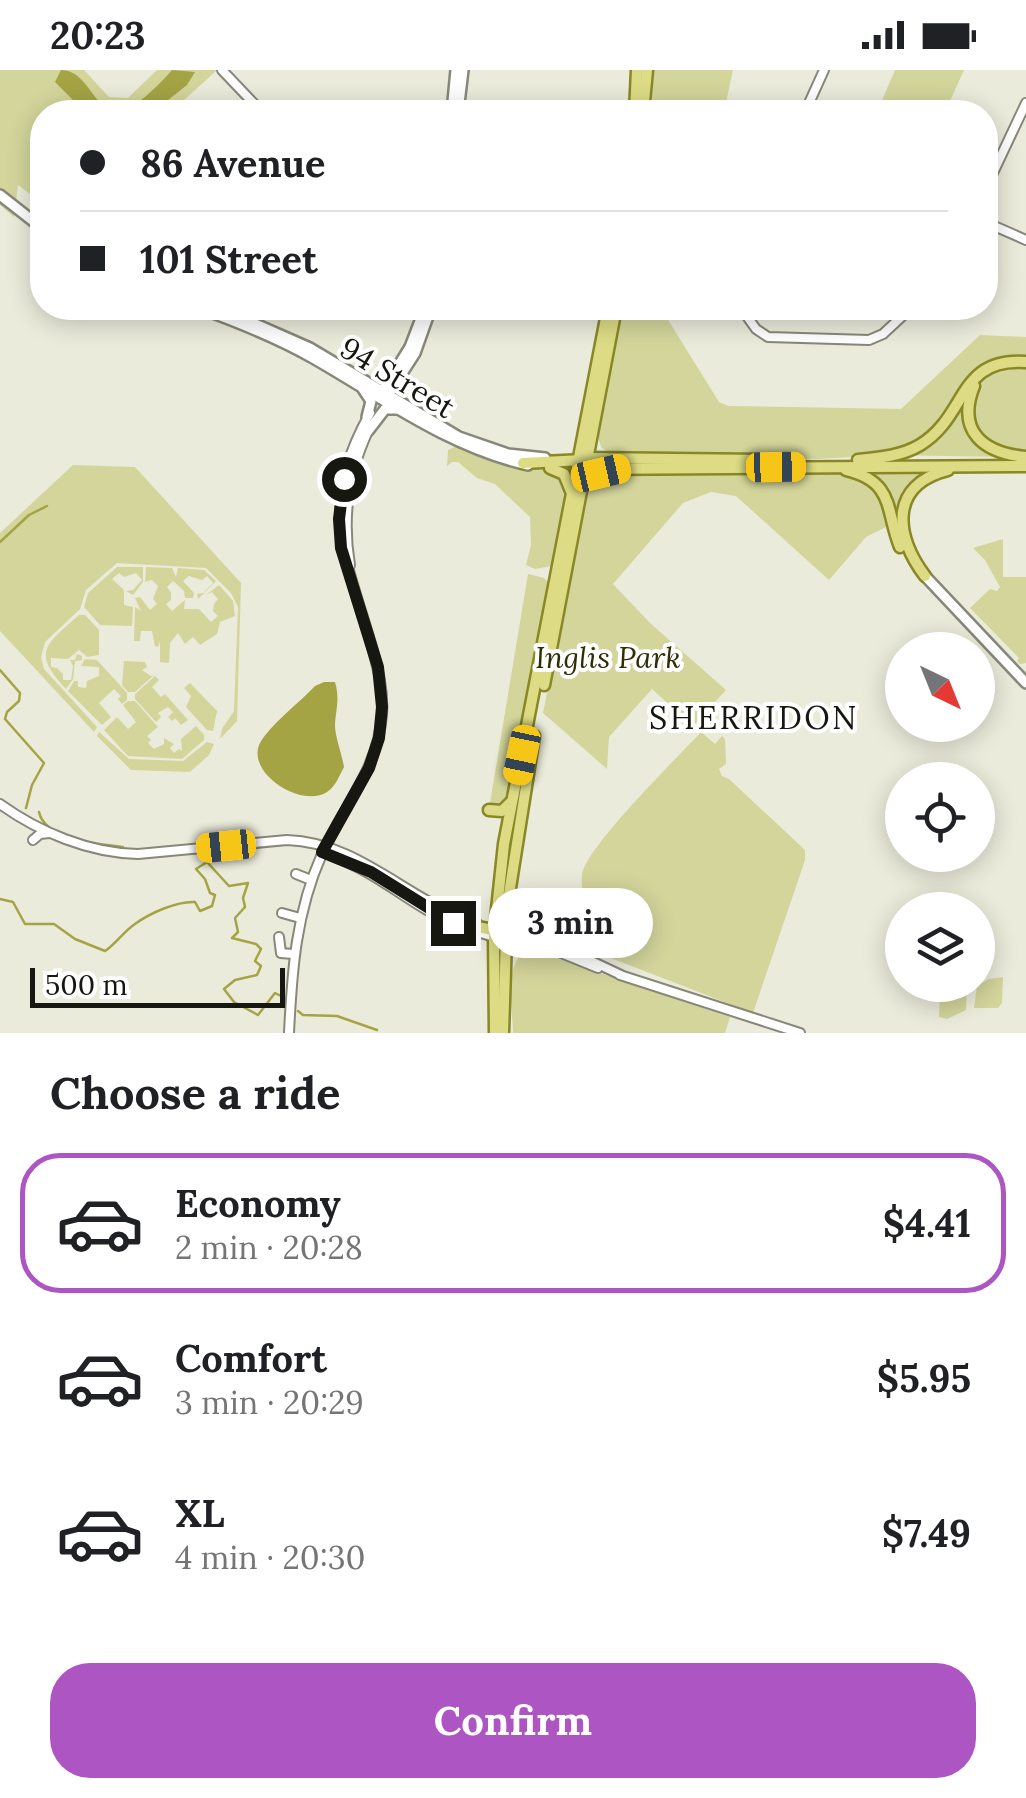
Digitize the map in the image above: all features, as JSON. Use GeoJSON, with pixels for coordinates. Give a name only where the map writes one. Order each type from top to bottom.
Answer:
{"type":"FeatureCollection","features":[{"type":"Feature","properties":{"kind":"main road"},"geometry":{"type":"LineString","coordinates":[[456,100],[459,70]]}},
{"type":"Feature","properties":{"kind":"main road"},"geometry":{"type":"LineString","coordinates":[[636,100],[637,70]]}},
{"type":"Feature","properties":{"kind":"main road"},"geometry":{"type":"LineString","coordinates":[[644,100],[647,70]]}},
{"type":"Feature","properties":{"kind":"main road"},"geometry":{"type":"LineString","coordinates":[[0,195],[30,219]]}},
{"type":"Feature","properties":{"kind":"main road","name":"94 Street"},"geometry":{"type":"LineString","coordinates":[[230,320],[363,383]]}},
{"type":"Feature","properties":{"kind":"main road","name":"94 Street"},"geometry":{"type":"LineString","coordinates":[[249,320],[281,333],[384,395],[486,448],[582,463]]}},
{"type":"Feature","properties":{"kind":"main road"},"geometry":{"type":"LineString","coordinates":[[384,395],[420,342],[425,320]]}},
{"type":"Feature","properties":{"kind":"main road"},"geometry":{"type":"LineString","coordinates":[[502,1033],[500,933],[504,844],[577,492],[583,432],[605,320]]}},
{"type":"Feature","properties":{"kind":"main road"},"geometry":{"type":"LineString","coordinates":[[614,320],[596,438],[600,448],[623,464]]}},
{"type":"Feature","properties":{"kind":"main road"},"geometry":{"type":"LineString","coordinates":[[502,1006],[498,962],[478,928],[502,904],[570,556],[598,355]]}},
{"type":"Feature","properties":{"kind":"main road"},"geometry":{"type":"LineString","coordinates":[[848,462],[891,456],[921,444],[940,428],[984,368],[999,362],[1026,364]]}},
{"type":"Feature","properties":{"kind":"main road"},"geometry":{"type":"LineString","coordinates":[[1026,364],[1000,366],[983,374],[973,387],[968,407],[971,428],[984,444],[1026,461]]}},
{"type":"Feature","properties":{"kind":"main road"},"geometry":{"type":"LineString","coordinates":[[368,417],[370,399],[363,383],[384,382],[399,371]]}},
{"type":"Feature","properties":{"kind":"main road"},"geometry":{"type":"LineString","coordinates":[[399,371],[398,392],[414,408]]}},
{"type":"Feature","properties":{"kind":"main road","name":"94 Street"},"geometry":{"type":"LineString","coordinates":[[384,395],[401,410],[486,455],[550,468],[582,463]]}},
{"type":"Feature","properties":{"kind":"main road"},"geometry":{"type":"LineString","coordinates":[[368,431],[384,409],[401,410]]}},
{"type":"Feature","properties":{"kind":"main road"},"geometry":{"type":"LineString","coordinates":[[582,463],[596,424]]}},
{"type":"Feature","properties":{"kind":"main road"},"geometry":{"type":"LineString","coordinates":[[560,458],[572,452],[583,432]]}},
{"type":"Feature","properties":{"kind":"main road"},"geometry":{"type":"LineString","coordinates":[[582,463],[682,458],[1026,461]]}},
{"type":"Feature","properties":{"kind":"main road"},"geometry":{"type":"LineString","coordinates":[[577,492],[601,473],[623,464],[682,458]]}},
{"type":"Feature","properties":{"kind":"main road"},"geometry":{"type":"LineString","coordinates":[[925,576],[903,536],[902,514],[910,496],[928,478],[945,470],[1009,466],[1026,461]]}},
{"type":"Feature","properties":{"kind":"main road"},"geometry":{"type":"LineString","coordinates":[[523,463],[1009,466]]}},
{"type":"Feature","properties":{"kind":"main road"},"geometry":{"type":"LineString","coordinates":[[815,466],[858,473],[879,486],[888,502],[904,556],[1026,683]]}},
{"type":"Feature","properties":{"kind":"main road"},"geometry":{"type":"LineString","coordinates":[[550,468],[564,474],[577,492],[570,556]]}},
{"type":"Feature","properties":{"kind":"main road"},"geometry":{"type":"LineString","coordinates":[[507,829],[502,819],[489,812],[507,808],[516,788]]}},
{"type":"Feature","properties":{"kind":"main road"},"geometry":{"type":"LineString","coordinates":[[495,1033],[504,844]]}},
{"type":"Feature","properties":{"kind":"main road"},"geometry":{"type":"LineString","coordinates":[[498,962],[527,940],[510,921],[502,904]]}},
{"type":"Feature","properties":{"kind":"main road"},"geometry":{"type":"LineString","coordinates":[[453,923],[557,944]]}},
{"type":"Feature","properties":{"kind":"street"},"geometry":{"type":"LineString","coordinates":[[222,70],[251,100]]}},
{"type":"Feature","properties":{"kind":"street"},"geometry":{"type":"LineString","coordinates":[[810,100],[824,70]]}},
{"type":"Feature","properties":{"kind":"street"},"geometry":{"type":"LineString","coordinates":[[998,162],[1026,103]]}},
{"type":"Feature","properties":{"kind":"street"},"geometry":{"type":"LineString","coordinates":[[998,228],[1026,240]]}},
{"type":"Feature","properties":{"kind":"street"},"geometry":{"type":"LineString","coordinates":[[750,320],[768,337],[866,341],[898,320]]}},
{"type":"Feature","properties":{"kind":"street"},"geometry":{"type":"LineString","coordinates":[[289,1033],[294,954],[311,880],[323,850],[369,768],[382,718],[380,678],[340,539],[340,506],[350,457],[368,417],[384,395]]}},
{"type":"Feature","properties":{"kind":"street"},"geometry":{"type":"LineString","coordinates":[[352,580],[346,532],[348,493],[356,459],[384,395]]}},
{"type":"Feature","properties":{"kind":"street"},"geometry":{"type":"LineString","coordinates":[[0,804],[48,833]]}},
{"type":"Feature","properties":{"kind":"street"},"geometry":{"type":"LineString","coordinates":[[333,832],[334,846],[345,854],[478,928]]}},
{"type":"Feature","properties":{"kind":"street"},"geometry":{"type":"LineString","coordinates":[[33,840],[48,833],[126,853],[274,842],[345,854]]}},
{"type":"Feature","properties":{"kind":"street"},"geometry":{"type":"LineString","coordinates":[[323,850],[371,872],[453,923],[527,940],[800,1033]]}},
{"type":"Feature","properties":{"kind":"street"},"geometry":{"type":"LineString","coordinates":[[296,874],[311,880]]}},
{"type":"Feature","properties":{"kind":"street"},"geometry":{"type":"LineString","coordinates":[[282,914],[300,918]]}},
{"type":"Feature","properties":{"kind":"street"},"geometry":{"type":"LineString","coordinates":[[279,937],[281,953],[294,954]]}},
{"type":"Feature","properties":{"kind":"street"},"geometry":{"type":"LineString","coordinates":[[527,940],[557,944],[621,975]]}},
{"type":"Feature","properties":{"kind":"green space"},"geometry":{"type":"Polygon","coordinates":[[[0,70],[84,70],[109,97],[128,98],[157,70],[217,70],[184,100],[30,100],[30,194],[18,185],[14,217],[0,205],[0,70]]]}},
{"type":"Feature","properties":{"kind":"green space"},"geometry":{"type":"Polygon","coordinates":[[[652,70],[733,70],[727,100],[649,100],[652,70]]]}},
{"type":"Feature","properties":{"kind":"green space"},"geometry":{"type":"Polygon","coordinates":[[[895,70],[964,70],[950,100],[882,100],[895,70]]]}},
{"type":"Feature","properties":{"kind":"green space"},"geometry":{"type":"Polygon","coordinates":[[[619,320],[668,320],[719,402],[728,406],[901,409],[980,335],[1026,337],[1026,359],[999,360],[982,369],[929,434],[894,455],[926,441],[964,396],[977,437],[1003,457],[888,455],[817,459],[609,453],[601,447],[598,436],[619,320]]]}},
{"type":"Feature","properties":{"kind":"green space"},"geometry":{"type":"Polygon","coordinates":[[[1011,366],[1026,368],[1026,454],[991,445],[976,427],[971,407],[980,379],[1011,366]]]}},
{"type":"Feature","properties":{"kind":"green space"},"geometry":{"type":"Polygon","coordinates":[[[457,446],[500,463],[556,472],[562,479],[566,517],[552,566],[535,569],[526,565],[531,545],[530,517],[495,484],[477,478],[458,462],[447,466],[448,450],[457,446]]]}},
{"type":"Feature","properties":{"kind":"green space"},"geometry":{"type":"Polygon","coordinates":[[[73,465],[135,467],[241,583],[237,721],[220,739],[234,711],[238,607],[231,593],[206,568],[117,563],[86,590],[80,609],[45,642],[41,657],[44,669],[97,727],[94,732],[0,631],[0,533],[73,465]]]}},
{"type":"Feature","properties":{"kind":"green space","name":"Inglis Park"},"geometry":{"type":"Polygon","coordinates":[[[930,471],[890,525],[866,537],[829,580],[736,496],[711,492],[683,503],[613,584],[650,623],[726,690],[693,726],[652,689],[609,737],[607,769],[543,713],[589,489],[596,478],[611,474],[930,471]]]}},
{"type":"Feature","properties":{"kind":"green space"},"geometry":{"type":"Polygon","coordinates":[[[1003,539],[1003,577],[1026,577],[1026,663],[1020,664],[1019,658],[970,608],[990,589],[997,591],[1000,587],[985,560],[973,548],[1003,539]]]}},
{"type":"Feature","properties":{"kind":"green space"},"geometry":{"type":"Polygon","coordinates":[[[117,567],[143,567],[143,582],[133,595],[126,591],[133,590],[142,580],[136,573],[124,577],[119,573],[112,579],[124,590],[124,605],[133,607],[132,626],[100,625],[84,607],[88,593],[117,567]]]}},
{"type":"Feature","properties":{"kind":"green space"},"geometry":{"type":"Polygon","coordinates":[[[146,567],[172,568],[176,577],[178,568],[204,570],[216,581],[198,599],[197,594],[213,583],[207,576],[202,580],[189,576],[183,581],[194,593],[193,598],[185,598],[184,591],[173,581],[167,587],[171,600],[166,604],[172,611],[185,600],[184,609],[199,609],[211,622],[218,616],[213,611],[218,599],[212,592],[206,595],[219,585],[233,601],[235,616],[220,622],[217,634],[200,645],[193,637],[185,644],[178,633],[170,643],[169,663],[160,662],[160,641],[155,646],[152,631],[141,631],[140,641],[134,641],[135,607],[141,611],[135,598],[140,597],[150,610],[157,604],[153,599],[158,586],[152,580],[145,582],[146,567]]]}},
{"type":"Feature","properties":{"kind":"green space"},"geometry":{"type":"Polygon","coordinates":[[[528,574],[550,584],[506,806],[489,809],[528,574]]]}},
{"type":"Feature","properties":{"kind":"green space"},"geometry":{"type":"Polygon","coordinates":[[[79,615],[85,615],[99,630],[99,655],[87,657],[79,650],[68,659],[51,658],[51,667],[63,674],[63,680],[71,680],[70,660],[75,660],[77,654],[82,656],[82,660],[75,661],[73,679],[66,689],[49,666],[47,649],[79,615]]]}},
{"type":"Feature","properties":{"kind":"green space"},"geometry":{"type":"Polygon","coordinates":[[[85,659],[97,660],[127,693],[122,704],[114,689],[99,703],[111,717],[102,725],[68,691],[74,681],[78,681],[78,687],[86,688],[87,681],[99,676],[99,667],[81,666],[85,659]]]}},
{"type":"Feature","properties":{"kind":"green space"},"geometry":{"type":"Polygon","coordinates":[[[124,661],[145,662],[147,667],[142,670],[154,675],[135,692],[128,692],[122,685],[124,661]]]}},
{"type":"Feature","properties":{"kind":"green space"},"geometry":{"type":"Polygon","coordinates":[[[155,676],[159,680],[152,687],[161,697],[165,694],[188,720],[181,725],[168,717],[173,712],[168,707],[158,713],[161,717],[156,722],[135,699],[135,694],[155,676]]]}},
{"type":"Feature","properties":{"kind":"green space"},"geometry":{"type":"Polygon","coordinates":[[[190,683],[217,711],[213,731],[207,730],[186,707],[191,696],[184,688],[190,683]]]}},
{"type":"Feature","properties":{"kind":"green space"},"geometry":{"type":"Polygon","coordinates":[[[135,701],[158,727],[147,736],[154,749],[164,744],[164,738],[174,744],[170,748],[174,753],[182,751],[181,739],[196,726],[204,740],[182,759],[128,756],[104,730],[117,717],[128,729],[136,722],[123,705],[135,701]]]}},
{"type":"Feature","properties":{"kind":"green space"},"geometry":{"type":"Polygon","coordinates":[[[99,732],[129,759],[183,761],[207,742],[214,744],[209,755],[190,772],[131,770],[97,736],[99,732]]]}},
{"type":"Feature","properties":{"kind":"green space"},"geometry":{"type":"Polygon","coordinates":[[[701,732],[715,744],[722,736],[725,739],[726,764],[719,769],[722,776],[805,850],[805,860],[753,1013],[590,950],[592,920],[582,885],[587,862],[615,824],[701,732]]]}},
{"type":"Feature","properties":{"kind":"green space"},"geometry":{"type":"Polygon","coordinates":[[[529,949],[730,1017],[725,1033],[513,1033],[512,974],[521,955],[529,949]]]}},
{"type":"Feature","properties":{"kind":"green space"},"geometry":{"type":"Polygon","coordinates":[[[1003,977],[1002,1003],[998,1008],[974,1008],[975,1002],[995,1002],[995,978],[1003,977]]]}},
{"type":"Feature","properties":{"kind":"green space"},"geometry":{"type":"Polygon","coordinates":[[[940,1002],[966,1002],[966,1010],[947,1019],[939,1017],[940,1002]]]}},
{"type":"Feature","properties":{"kind":"shaded area"},"geometry":{"type":"Polygon","coordinates":[[[61,70],[74,74],[99,100],[73,100],[55,82],[61,70]]]}},
{"type":"Feature","properties":{"kind":"shaded area"},"geometry":{"type":"Polygon","coordinates":[[[172,70],[195,72],[187,85],[168,100],[140,100],[172,70]]]}},
{"type":"Feature","properties":{"kind":"shaded area"},"geometry":{"type":"Polygon","coordinates":[[[335,682],[335,730],[344,767],[327,792],[303,796],[268,776],[260,765],[260,743],[315,686],[335,682]]]}},
{"type":"Feature","properties":{"kind":"waterway"},"geometry":{"type":"LineString","coordinates":[[0,542],[29,515],[47,506]]}},
{"type":"Feature","properties":{"kind":"waterway"},"geometry":{"type":"LineString","coordinates":[[0,670],[20,693],[19,701],[5,719],[44,763],[26,808]]}},
{"type":"Feature","properties":{"kind":"waterway"},"geometry":{"type":"LineString","coordinates":[[39,812],[43,821],[62,835],[123,847]]}},
{"type":"Feature","properties":{"kind":"waterway"},"geometry":{"type":"LineString","coordinates":[[0,899],[13,902],[25,924],[54,924],[75,939],[105,951],[135,924],[164,908],[188,902],[195,902],[200,911],[212,906],[215,895],[196,869],[207,862],[229,886],[248,883],[243,898],[245,907],[235,918],[238,932],[232,938],[261,949],[255,961],[261,966],[257,975],[235,980],[224,989],[234,1002],[258,1015],[275,993],[283,997]]}},
{"type":"Feature","properties":{"kind":"waterway"},"geometry":{"type":"LineString","coordinates":[[298,1011],[303,1015],[337,1016],[377,1030]]}},
{"type":"Feature","properties":{"kind":"district","name":"SHERRIDON"},"geometry":{"type":"Point","coordinates":[754,718]}},
{"type":"Feature","properties":{"kind":"route"},"geometry":{"type":"LineString","coordinates":[[344,479],[339,519],[341,548],[378,667],[382,707],[379,738],[369,768],[322,852],[371,872],[453,923]]}}]}
